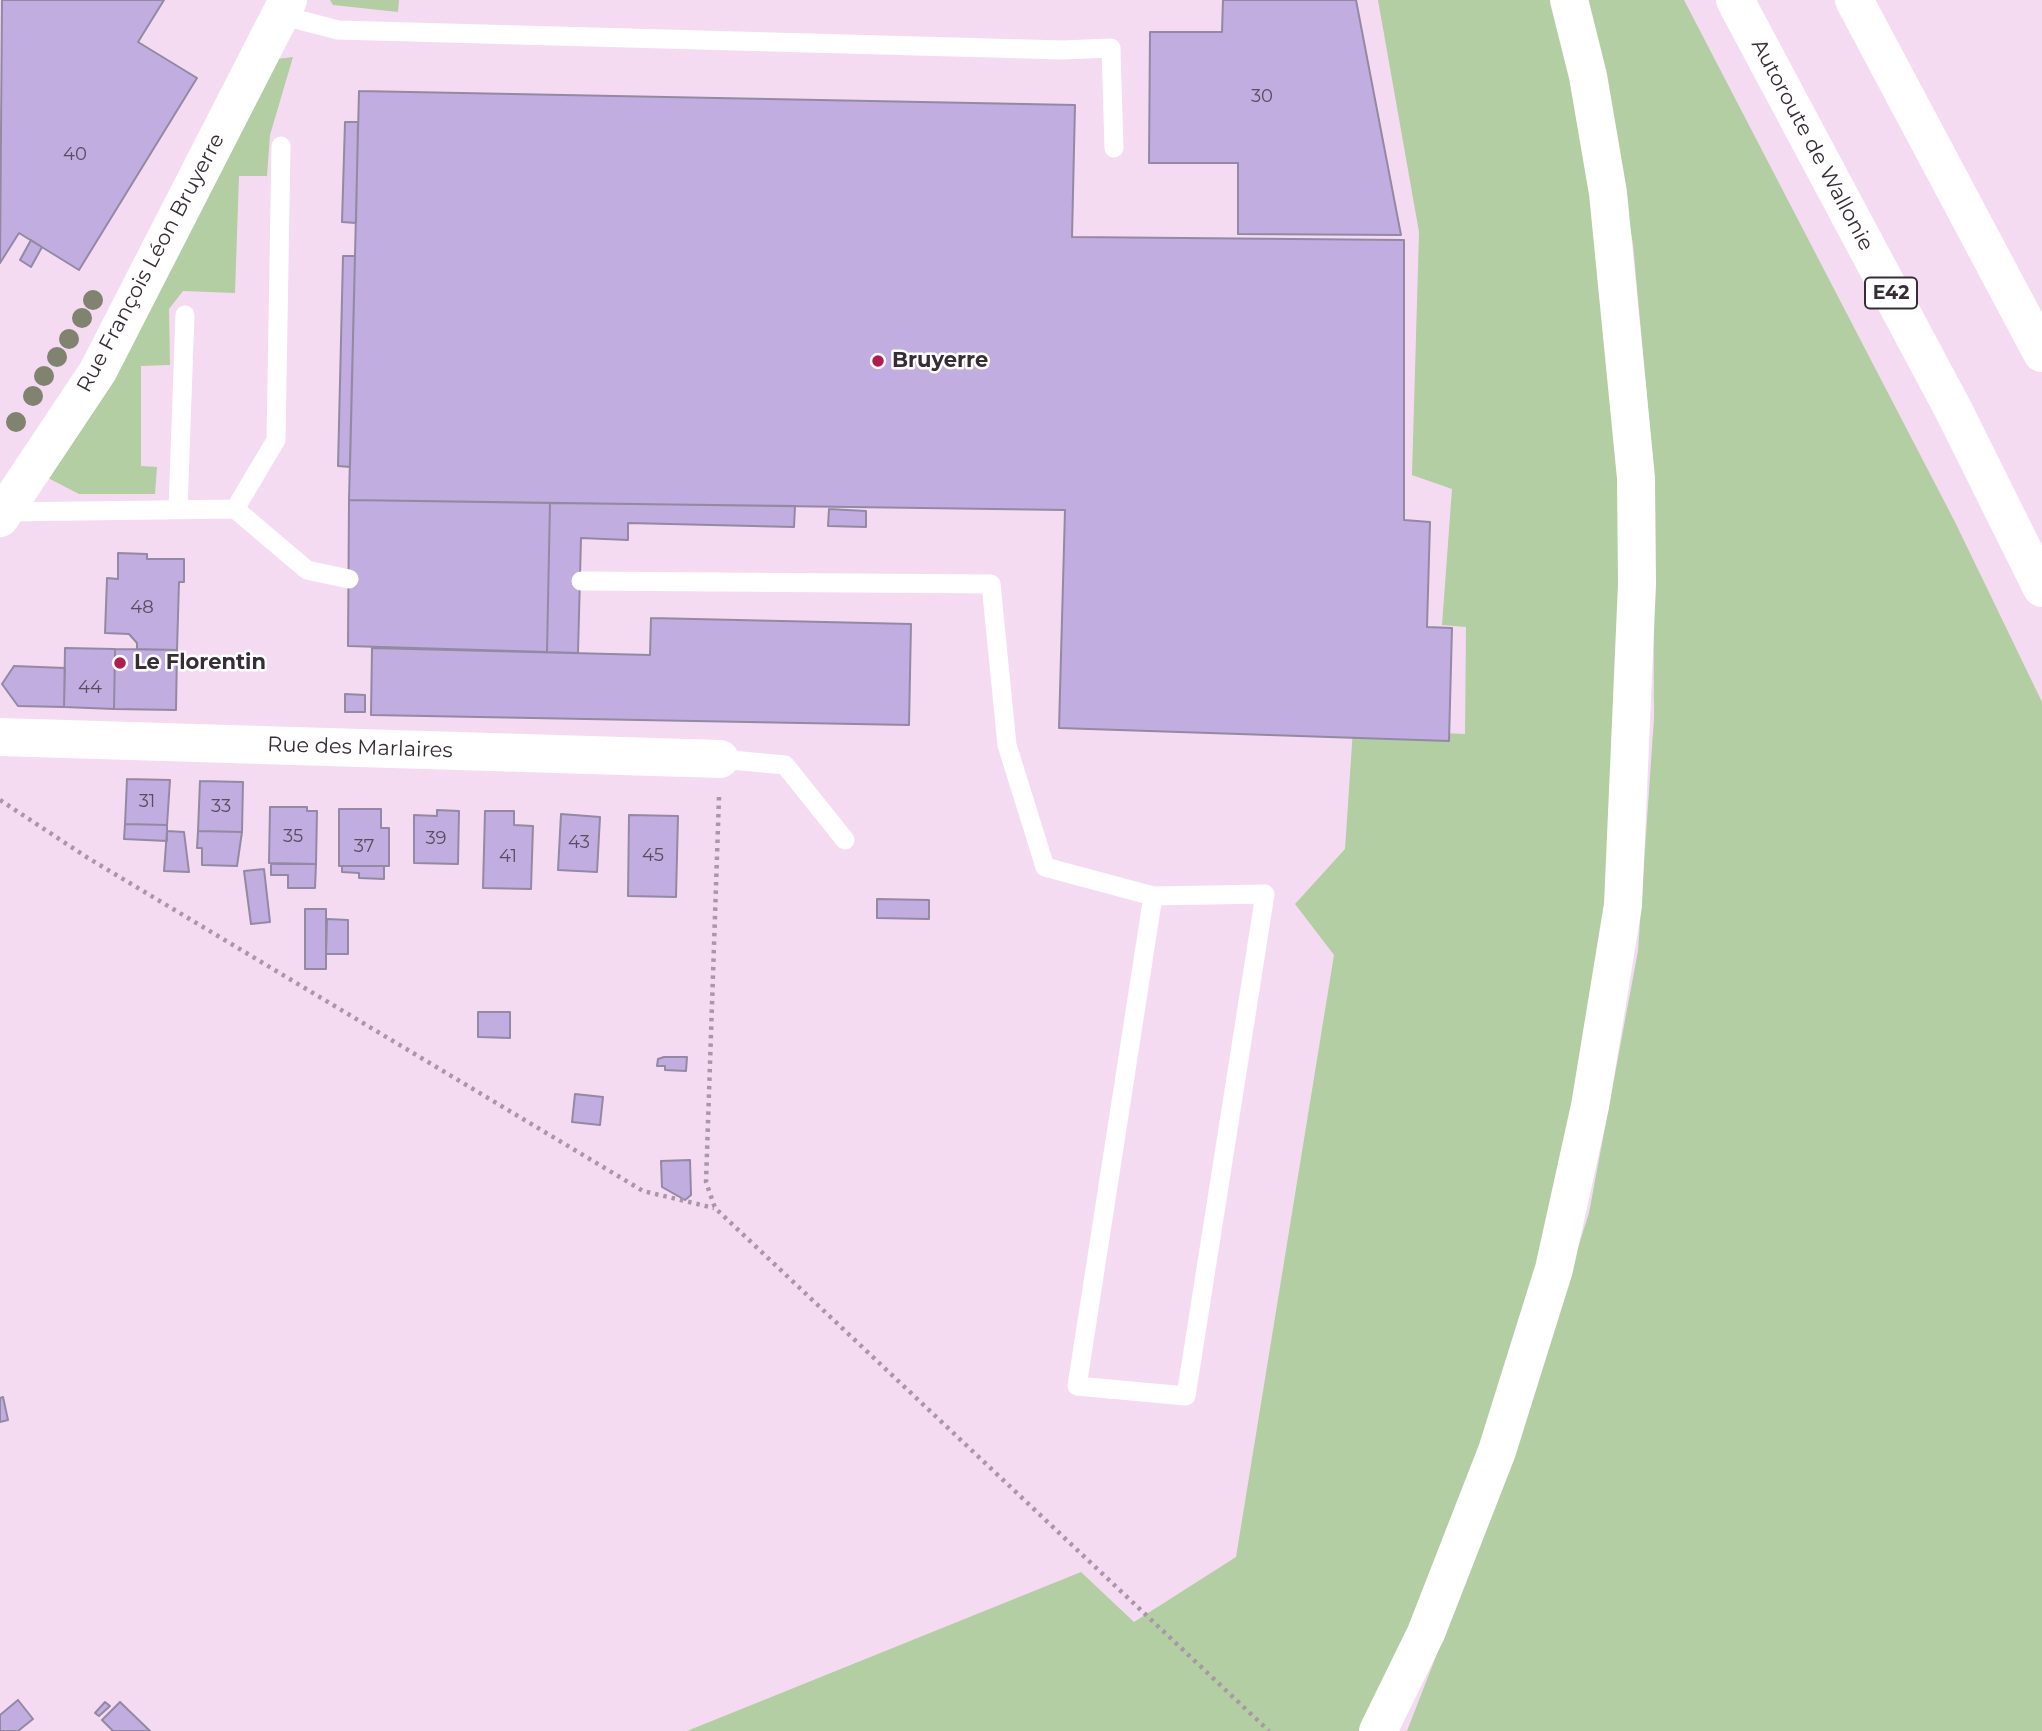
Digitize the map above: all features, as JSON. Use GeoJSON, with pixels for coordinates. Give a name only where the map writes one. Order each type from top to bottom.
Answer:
{"type":"FeatureCollection","features":[{"type":"Feature","properties":{"kind":"main road"},"geometry":{"type":"LineString","coordinates":[[1378,1731],[1426,1633],[1497,1451],[1554,1269],[1590,1106],[1623,905],[1637,584],[1636,478],[1608,193],[1588,76],[1569,0]]}},
{"type":"Feature","properties":{"kind":"main road","name":"Autoroute de Wallonie"},"geometry":{"type":"LineString","coordinates":[[1735,0],[1954,411],[2042,588]]}},
{"type":"Feature","properties":{"kind":"main road"},"geometry":{"type":"LineString","coordinates":[[1854,0],[2042,353]]}},
{"type":"Feature","properties":{"kind":"main road","name":"Rue François Léon Bruyerre"},"geometry":{"type":"LineString","coordinates":[[2,515],[98,370],[284,8]]}},
{"type":"Feature","properties":{"kind":"main road","name":"Rue des Marlaires"},"geometry":{"type":"LineString","coordinates":[[0,737],[720,759]]}},
{"type":"Feature","properties":{"kind":"lane"},"geometry":{"type":"LineString","coordinates":[[284,8],[338,30],[1063,50],[1111,48],[1114,148]]}},
{"type":"Feature","properties":{"kind":"lane"},"geometry":{"type":"LineString","coordinates":[[235,509],[275,440],[281,146]]}},
{"type":"Feature","properties":{"kind":"lane"},"geometry":{"type":"LineString","coordinates":[[178,509],[185,315]]}},
{"type":"Feature","properties":{"kind":"lane"},"geometry":{"type":"LineString","coordinates":[[2,515],[235,509],[307,570],[349,579]]}},
{"type":"Feature","properties":{"kind":"lane"},"geometry":{"type":"LineString","coordinates":[[581,580],[991,584],[1007,745],[1045,867],[1153,896],[1265,894],[1186,1396],[1077,1386],[1153,896]]}},
{"type":"Feature","properties":{"kind":"lane"},"geometry":{"type":"LineString","coordinates":[[720,759],[785,765],[845,840]]}},
{"type":"Feature","properties":{"kind":"path"},"geometry":{"type":"LineString","coordinates":[[720,759],[706,1182],[715,1208],[1269,1731]]}},
{"type":"Feature","properties":{"kind":"path"},"geometry":{"type":"LineString","coordinates":[[0,800],[88,858],[643,1191],[715,1208]]}},
{"type":"Feature","properties":{"kind":"green space"},"geometry":{"type":"Polygon","coordinates":[[[330,0],[399,0],[398,12],[333,5],[330,0]]]}},
{"type":"Feature","properties":{"kind":"green space"},"geometry":{"type":"Polygon","coordinates":[[[1378,0],[1554,0],[1614,245],[1637,547],[1614,961],[1522,1372],[1372,1731],[687,1731],[1081,1572],[1134,1622],[1236,1557],[1334,955],[1295,904],[1345,849],[1353,729],[1465,734],[1466,627],[1442,625],[1452,489],[1412,475],[1419,232],[1378,0]]]}},
{"type":"Feature","properties":{"kind":"green space"},"geometry":{"type":"Polygon","coordinates":[[[1586,0],[1684,0],[1955,522],[2042,702],[2042,1731],[1407,1731],[1502,1486],[1589,1213],[1638,951],[1654,718],[1653,463],[1633,244],[1604,77],[1586,0]]]}},
{"type":"Feature","properties":{"kind":"green space"},"geometry":{"type":"Polygon","coordinates":[[[293,57],[270,135],[267,176],[239,176],[235,293],[183,291],[169,309],[170,365],[141,366],[141,466],[157,467],[155,494],[79,494],[48,478],[277,59],[293,57]]]}},
{"type":"Feature","properties":{"kind":"building"},"geometry":{"type":"Polygon","coordinates":[[[2,0],[164,0],[138,42],[197,78],[79,270],[19,233],[0,263],[2,0]]]}},
{"type":"Feature","properties":{"kind":"building"},"geometry":{"type":"Polygon","coordinates":[[[1223,0],[1356,0],[1401,235],[1238,234],[1238,163],[1149,163],[1150,32],[1222,32],[1223,0]]]}},
{"type":"Feature","properties":{"kind":"building","name":"Bruyerre"},"geometry":{"type":"Polygon","coordinates":[[[359,91],[1075,105],[1072,237],[1404,240],[1404,520],[1430,522],[1427,627],[1452,628],[1449,741],[1059,728],[1065,510],[349,500],[359,91]]]}},
{"type":"Feature","properties":{"kind":"building"},"geometry":{"type":"Polygon","coordinates":[[[345,122],[358,122],[356,223],[342,222],[345,122]]]}},
{"type":"Feature","properties":{"kind":"building"},"geometry":{"type":"Polygon","coordinates":[[[31,240],[42,247],[31,267],[20,260],[31,240]]]}},
{"type":"Feature","properties":{"kind":"building"},"geometry":{"type":"Polygon","coordinates":[[[343,256],[355,256],[350,467],[338,466],[343,256]]]}},
{"type":"Feature","properties":{"kind":"building"},"geometry":{"type":"Polygon","coordinates":[[[349,500],[550,503],[547,652],[348,646],[349,500]]]}},
{"type":"Feature","properties":{"kind":"building"},"geometry":{"type":"Polygon","coordinates":[[[550,503],[795,506],[794,527],[628,523],[628,540],[581,538],[578,653],[547,652],[550,503]]]}},
{"type":"Feature","properties":{"kind":"building"},"geometry":{"type":"Polygon","coordinates":[[[829,509],[866,511],[866,527],[828,526],[829,509]]]}},
{"type":"Feature","properties":{"kind":"building"},"geometry":{"type":"Polygon","coordinates":[[[118,553],[147,554],[147,559],[184,559],[184,582],[179,582],[177,650],[137,649],[137,643],[129,634],[105,633],[107,578],[118,579],[118,553]]]}},
{"type":"Feature","properties":{"kind":"building"},"geometry":{"type":"Polygon","coordinates":[[[651,618],[911,624],[909,725],[371,715],[372,648],[650,655],[651,618]]]}},
{"type":"Feature","properties":{"kind":"building"},"geometry":{"type":"Polygon","coordinates":[[[65,648],[115,649],[114,709],[64,707],[65,648]]]}},
{"type":"Feature","properties":{"kind":"building"},"geometry":{"type":"Polygon","coordinates":[[[115,649],[177,650],[176,710],[114,709],[115,649]]]}},
{"type":"Feature","properties":{"kind":"building"},"geometry":{"type":"Polygon","coordinates":[[[14,666],[65,668],[64,707],[18,706],[2,684],[14,666]]]}},
{"type":"Feature","properties":{"kind":"building"},"geometry":{"type":"Polygon","coordinates":[[[345,694],[365,695],[365,712],[345,712],[345,694]]]}},
{"type":"Feature","properties":{"kind":"building"},"geometry":{"type":"Polygon","coordinates":[[[127,779],[170,780],[167,825],[125,824],[127,779]]]}},
{"type":"Feature","properties":{"kind":"building"},"geometry":{"type":"Polygon","coordinates":[[[200,781],[243,782],[242,832],[198,831],[200,781]]]}},
{"type":"Feature","properties":{"kind":"building"},"geometry":{"type":"Polygon","coordinates":[[[270,807],[307,807],[307,811],[317,811],[316,864],[269,863],[270,807]]]}},
{"type":"Feature","properties":{"kind":"building"},"geometry":{"type":"Polygon","coordinates":[[[339,809],[381,809],[381,828],[389,828],[389,866],[339,866],[339,809]]]}},
{"type":"Feature","properties":{"kind":"building"},"geometry":{"type":"Polygon","coordinates":[[[437,810],[459,811],[458,864],[414,863],[414,815],[437,816],[437,810]]]}},
{"type":"Feature","properties":{"kind":"building"},"geometry":{"type":"Polygon","coordinates":[[[485,811],[514,811],[514,825],[533,826],[531,889],[483,888],[485,811]]]}},
{"type":"Feature","properties":{"kind":"building"},"geometry":{"type":"Polygon","coordinates":[[[561,814],[600,817],[597,872],[558,870],[561,814]]]}},
{"type":"Feature","properties":{"kind":"building"},"geometry":{"type":"Polygon","coordinates":[[[629,815],[678,816],[676,897],[628,896],[629,815]]]}},
{"type":"Feature","properties":{"kind":"building"},"geometry":{"type":"Polygon","coordinates":[[[125,824],[167,825],[167,841],[124,839],[125,824]]]}},
{"type":"Feature","properties":{"kind":"building"},"geometry":{"type":"Polygon","coordinates":[[[167,831],[184,832],[189,872],[164,871],[167,831]]]}},
{"type":"Feature","properties":{"kind":"building"},"geometry":{"type":"Polygon","coordinates":[[[198,831],[242,832],[237,866],[202,865],[202,848],[197,848],[198,831]]]}},
{"type":"Feature","properties":{"kind":"building"},"geometry":{"type":"Polygon","coordinates":[[[271,864],[316,864],[315,888],[288,888],[288,875],[271,875],[271,864]]]}},
{"type":"Feature","properties":{"kind":"building"},"geometry":{"type":"Polygon","coordinates":[[[342,866],[384,866],[384,879],[359,878],[359,873],[342,872],[342,866]]]}},
{"type":"Feature","properties":{"kind":"building"},"geometry":{"type":"Polygon","coordinates":[[[264,869],[270,922],[251,924],[244,871],[264,869]]]}},
{"type":"Feature","properties":{"kind":"building"},"geometry":{"type":"Polygon","coordinates":[[[877,899],[929,900],[929,919],[877,918],[877,899]]]}},
{"type":"Feature","properties":{"kind":"building"},"geometry":{"type":"Polygon","coordinates":[[[305,909],[326,909],[326,969],[305,969],[305,909]]]}},
{"type":"Feature","properties":{"kind":"building"},"geometry":{"type":"Polygon","coordinates":[[[327,919],[348,920],[348,954],[326,954],[327,919]]]}},
{"type":"Feature","properties":{"kind":"building"},"geometry":{"type":"Polygon","coordinates":[[[478,1012],[510,1012],[510,1038],[478,1037],[478,1012]]]}},
{"type":"Feature","properties":{"kind":"building"},"geometry":{"type":"Polygon","coordinates":[[[687,1057],[686,1071],[665,1070],[665,1066],[657,1066],[658,1059],[687,1057]]]}},
{"type":"Feature","properties":{"kind":"building"},"geometry":{"type":"Polygon","coordinates":[[[575,1094],[603,1097],[600,1125],[572,1122],[575,1094]]]}},
{"type":"Feature","properties":{"kind":"building"},"geometry":{"type":"Polygon","coordinates":[[[690,1160],[691,1195],[685,1200],[662,1187],[661,1161],[690,1160]]]}},
{"type":"Feature","properties":{"kind":"building"},"geometry":{"type":"Polygon","coordinates":[[[3,1397],[8,1420],[0,1422],[0,1398],[3,1397]]]}},
{"type":"Feature","properties":{"kind":"building"},"geometry":{"type":"Polygon","coordinates":[[[18,1700],[33,1719],[18,1731],[0,1731],[0,1715],[18,1700]]]}},
{"type":"Feature","properties":{"kind":"building"},"geometry":{"type":"Polygon","coordinates":[[[105,1702],[110,1706],[99,1716],[95,1713],[105,1702]]]}},
{"type":"Feature","properties":{"kind":"building"},"geometry":{"type":"Polygon","coordinates":[[[120,1702],[150,1731],[113,1731],[102,1720],[120,1702]]]}},
{"type":"Feature","properties":{"kind":"place","name":"Bruyerre"},"geometry":{"type":"Point","coordinates":[878,361]}},
{"type":"Feature","properties":{"kind":"place","name":"Le Florentin"},"geometry":{"type":"Point","coordinates":[120,663]}}]}
